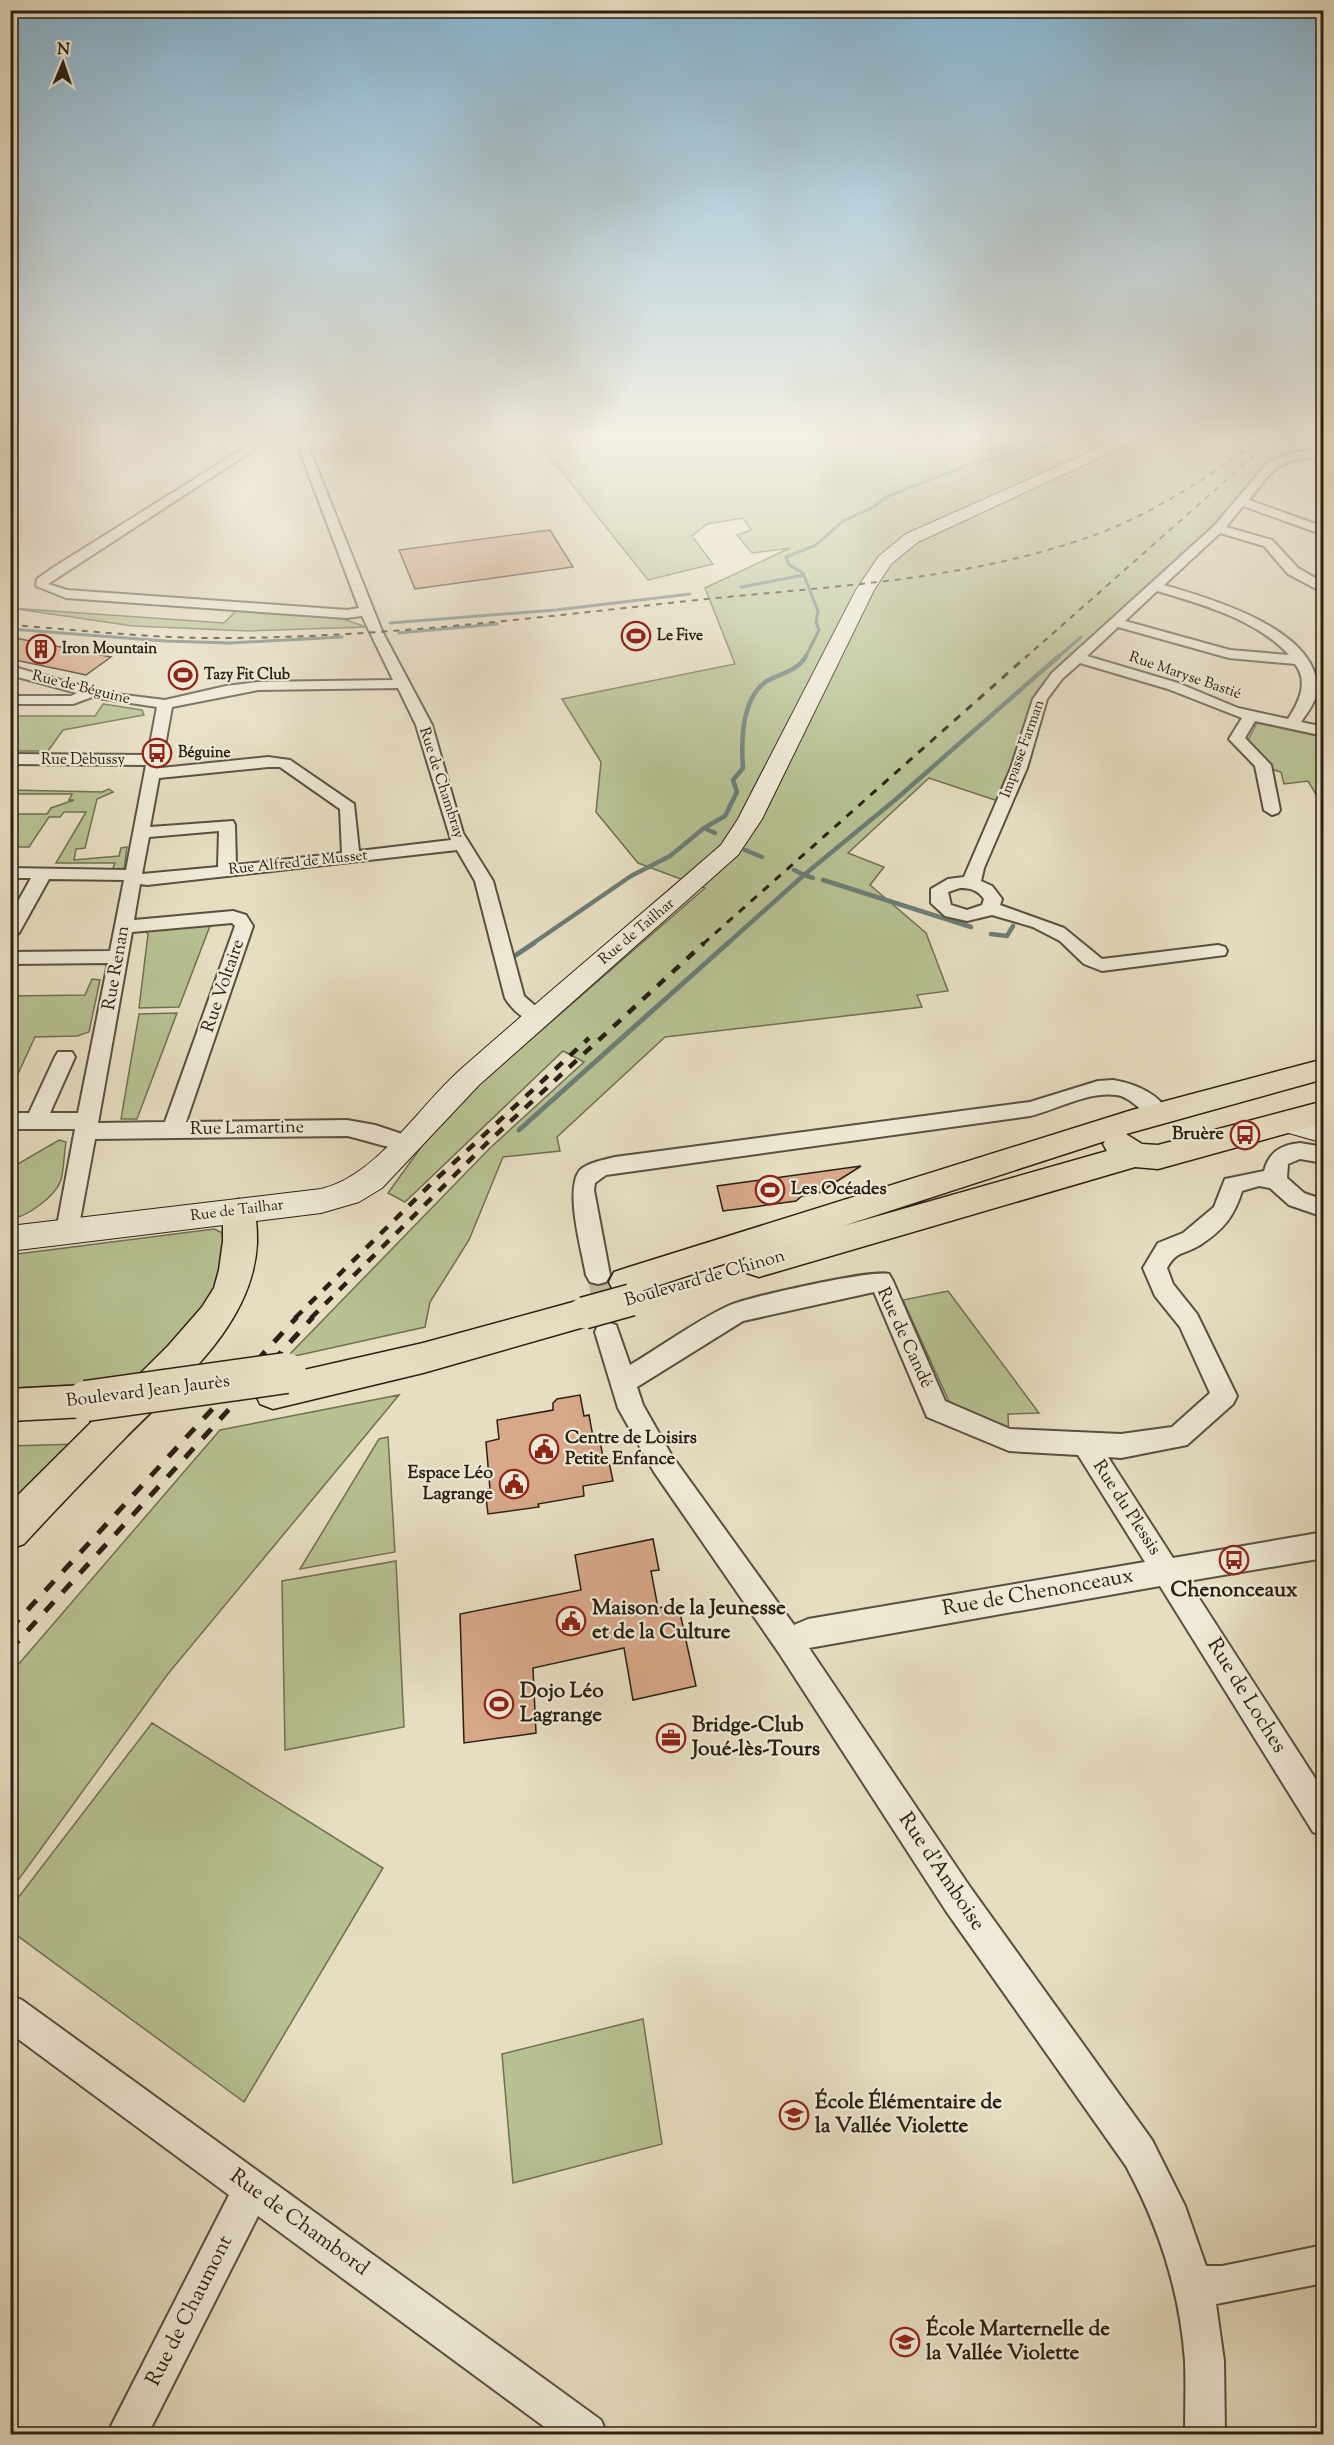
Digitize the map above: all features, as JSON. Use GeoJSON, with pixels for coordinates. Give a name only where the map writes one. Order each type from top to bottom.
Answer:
{"type":"FeatureCollection","features":[{"type":"Feature","properties":{"kind":"main road","name":"Boulevard de Chinon"},"geometry":{"type":"LineString","coordinates":[[279,1383],[423,1358],[604,1300],[1120,1126],[1323,1069]]}},
{"type":"Feature","properties":{"kind":"main road","name":"Boulevard de Chinon"},"geometry":{"type":"LineString","coordinates":[[604,1300],[1135,1155],[1150,1157],[1169,1155],[1323,1112]]}},
{"type":"Feature","properties":{"kind":"main road"},"geometry":{"type":"LineString","coordinates":[[1120,1126],[1117,1131],[1117,1140],[1123,1148],[1135,1155]]}},
{"type":"Feature","properties":{"kind":"main road"},"geometry":{"type":"LineString","coordinates":[[16,1523],[165,1373],[212,1320],[230,1290],[237,1270],[241,1229],[238,1212]]}},
{"type":"Feature","properties":{"kind":"main road","name":"Boulevard Jean Jaurès"},"geometry":{"type":"LineString","coordinates":[[10,1422],[82,1409],[279,1383]]}},
{"type":"Feature","properties":{"kind":"main road","name":"Boulevard Jean Jaurès"},"geometry":{"type":"LineString","coordinates":[[10,1405],[82,1409]]}},
{"type":"Feature","properties":{"kind":"street"},"geometry":{"type":"LineString","coordinates":[[86,552],[42,582],[42,586],[49,591],[78,595],[347,614],[368,611]]}},
{"type":"Feature","properties":{"kind":"street","name":"Rue de Chambray"},"geometry":{"type":"LineString","coordinates":[[345,552],[368,611],[424,725],[455,833],[484,880],[515,998],[523,1007],[538,1017]]}},
{"type":"Feature","properties":{"kind":"street","name":"Rue de Tailhar"},"geometry":{"type":"LineString","coordinates":[[10,1239],[238,1212],[348,1194],[371,1180],[469,1078],[730,850],[750,819],[865,590],[885,560],[895,552]]}},
{"type":"Feature","properties":{"kind":"street"},"geometry":{"type":"LineString","coordinates":[[1077,658],[1192,552]]}},
{"type":"Feature","properties":{"kind":"street"},"geometry":{"type":"LineString","coordinates":[[1276,552],[1293,571],[1323,589]]}},
{"type":"Feature","properties":{"kind":"street"},"geometry":{"type":"LineString","coordinates":[[1153,586],[1238,613],[1266,631],[1300,660],[1307,671],[1310,686],[1307,699],[1292,725]]}},
{"type":"Feature","properties":{"kind":"street"},"geometry":{"type":"LineString","coordinates":[[1114,622],[1229,654],[1300,660]]}},
{"type":"Feature","properties":{"kind":"street","name":"Rue Maryse Bastié"},"geometry":{"type":"LineString","coordinates":[[1077,658],[1173,686],[1222,708],[1323,732]]}},
{"type":"Feature","properties":{"kind":"street","name":"Impasse Farman"},"geometry":{"type":"LineString","coordinates":[[972,883],[975,868],[1019,768],[1040,699],[1057,676],[1077,658]]}},
{"type":"Feature","properties":{"kind":"street","name":"Rue de Béguine"},"geometry":{"type":"LineString","coordinates":[[10,670],[90,692],[165,704],[226,690],[258,686],[402,684]]}},
{"type":"Feature","properties":{"kind":"street"},"geometry":{"type":"LineString","coordinates":[[10,700],[73,700],[90,692]]}},
{"type":"Feature","properties":{"kind":"street","name":"Rue Renan"},"geometry":{"type":"LineString","coordinates":[[67,1231],[135,877],[165,704]]}},
{"type":"Feature","properties":{"kind":"street"},"geometry":{"type":"LineString","coordinates":[[1251,715],[1237,739],[1263,765],[1272,810]]}},
{"type":"Feature","properties":{"kind":"street","name":"Rue Debussy"},"geometry":{"type":"LineString","coordinates":[[10,759],[154,767],[284,763],[348,807],[351,858]]}},
{"type":"Feature","properties":{"kind":"street"},"geometry":{"type":"LineString","coordinates":[[143,833],[227,825],[227,871]]}},
{"type":"Feature","properties":{"kind":"street","name":"Rue Alfred de Musset"},"geometry":{"type":"LineString","coordinates":[[10,873],[121,874],[147,880],[461,844]]}},
{"type":"Feature","properties":{"kind":"street"},"geometry":{"type":"LineString","coordinates":[[10,933],[17,908],[43,873]]}},
{"type":"Feature","properties":{"kind":"street"},"geometry":{"type":"LineString","coordinates":[[972,883],[991,894],[993,899],[990,909],[985,913],[967,915],[949,910],[938,900],[940,889],[946,885],[972,883]]}},
{"type":"Feature","properties":{"kind":"street"},"geometry":{"type":"LineString","coordinates":[[990,909],[1046,926],[1067,937],[1090,962],[1102,965],[1218,951]]}},
{"type":"Feature","properties":{"kind":"street","name":"Rue Voltaire"},"geometry":{"type":"LineString","coordinates":[[124,927],[233,917],[240,919],[244,926],[173,1130]]}},
{"type":"Feature","properties":{"kind":"street"},"geometry":{"type":"LineString","coordinates":[[10,958],[118,957]]}},
{"type":"Feature","properties":{"kind":"street"},"geometry":{"type":"LineString","coordinates":[[36,1121],[65,1057]]}},
{"type":"Feature","properties":{"kind":"street"},"geometry":{"type":"LineString","coordinates":[[604,1300],[583,1190],[587,1176],[595,1170],[615,1165],[1045,1107],[1080,1092],[1116,1087],[1138,1092],[1160,1114]]}},
{"type":"Feature","properties":{"kind":"street","name":"Rue Lamartine"},"geometry":{"type":"LineString","coordinates":[[10,1121],[173,1130],[347,1128],[375,1133],[406,1144]]}},
{"type":"Feature","properties":{"kind":"street"},"geometry":{"type":"LineString","coordinates":[[1288,1122],[1323,1132]]}},
{"type":"Feature","properties":{"kind":"street"},"geometry":{"type":"LineString","coordinates":[[1323,1155],[1303,1151],[1282,1156],[1276,1165],[1278,1181],[1296,1200],[1323,1209]]}},
{"type":"Feature","properties":{"kind":"street","name":"Rue du Plessis"},"geometry":{"type":"LineString","coordinates":[[1085,1444],[1132,1445],[1178,1437],[1224,1396],[1189,1321],[1163,1289],[1155,1268],[1166,1249],[1191,1239],[1224,1212],[1233,1185],[1259,1178],[1278,1181]]}},
{"type":"Feature","properties":{"kind":"street","name":"Rue de Candé"},"geometry":{"type":"LineString","coordinates":[[622,1383],[737,1313],[840,1288],[881,1281],[936,1409],[1009,1440],[1085,1444]]}},
{"type":"Feature","properties":{"kind":"street","name":"Rue d'Amboise"},"geometry":{"type":"LineString","coordinates":[[604,1300],[622,1383],[631,1408],[663,1464],[789,1643],[958,1899],[1139,2153],[1156,2182],[1173,2220],[1192,2286],[1203,2338],[1208,2389],[1205,2434]]}},
{"type":"Feature","properties":{"kind":"street","name":"Rue du Plessis"},"geometry":{"type":"LineString","coordinates":[[1085,1444],[1136,1526],[1168,1571]]}},
{"type":"Feature","properties":{"kind":"street","name":"Rue de Chenonceaux"},"geometry":{"type":"LineString","coordinates":[[789,1643],[808,1633],[1323,1545]]}},
{"type":"Feature","properties":{"kind":"street","name":"Rue de Loches"},"geometry":{"type":"LineString","coordinates":[[1168,1571],[1323,1821]]}},
{"type":"Feature","properties":{"kind":"street","name":"Rue de Chambord"},"geometry":{"type":"LineString","coordinates":[[10,2013],[587,2434]]}},
{"type":"Feature","properties":{"kind":"street","name":"Rue de Chaumont"},"geometry":{"type":"LineString","coordinates":[[127,2434],[252,2188]]}},
{"type":"Feature","properties":{"kind":"street"},"geometry":{"type":"LineString","coordinates":[[1192,2286],[1222,2284],[1323,2264]]}},
{"type":"Feature","properties":{"kind":"green space"},"geometry":{"type":"Polygon","coordinates":[[[626,552],[704,552],[713,564],[648,580],[626,552]]]}},
{"type":"Feature","properties":{"kind":"green space"},"geometry":{"type":"Polygon","coordinates":[[[781,552],[1193,552],[1047,687],[1004,803],[929,778],[848,853],[884,867],[870,885],[926,933],[948,991],[917,995],[922,1007],[665,1037],[557,1137],[560,1151],[503,1157],[469,1240],[430,1302],[425,1327],[286,1358],[490,1148],[584,1062],[563,1051],[405,1202],[388,1193],[445,1114],[705,888],[638,863],[596,812],[601,762],[562,699],[735,664],[705,588],[781,552]]]}},
{"type":"Feature","properties":{"kind":"green space"},"geometry":{"type":"Polygon","coordinates":[[[10,608],[224,623],[237,610],[344,619],[366,627],[249,631],[133,626],[10,608]]]}},
{"type":"Feature","properties":{"kind":"green space"},"geometry":{"type":"Polygon","coordinates":[[[103,704],[142,710],[144,715],[63,730],[48,751],[14,751],[15,757],[11,757],[10,716],[95,716],[103,704]]]}},
{"type":"Feature","properties":{"kind":"green space"},"geometry":{"type":"Polygon","coordinates":[[[1257,723],[1323,737],[1323,799],[1320,801],[1308,781],[1284,784],[1281,772],[1274,770],[1265,757],[1249,745],[1248,740],[1257,723]]]}},
{"type":"Feature","properties":{"kind":"green space"},"geometry":{"type":"Polygon","coordinates":[[[109,789],[113,792],[97,799],[85,848],[76,849],[74,860],[119,856],[121,848],[127,847],[124,870],[112,870],[115,863],[56,863],[86,812],[64,812],[60,817],[49,817],[29,847],[11,847],[11,814],[47,814],[51,808],[74,800],[69,800],[72,794],[11,794],[10,790],[102,792],[109,789]]]}},
{"type":"Feature","properties":{"kind":"green space"},"geometry":{"type":"Polygon","coordinates":[[[210,926],[179,1007],[139,1008],[148,934],[140,928],[210,926]]]}},
{"type":"Feature","properties":{"kind":"green space"},"geometry":{"type":"Polygon","coordinates":[[[92,979],[100,980],[89,1032],[77,1036],[35,1037],[11,1089],[11,996],[85,995],[92,979]]]}},
{"type":"Feature","properties":{"kind":"green space"},"geometry":{"type":"Polygon","coordinates":[[[177,1013],[137,1119],[121,1119],[139,1014],[177,1013]]]}},
{"type":"Feature","properties":{"kind":"green space"},"geometry":{"type":"Polygon","coordinates":[[[59,1140],[66,1142],[62,1175],[58,1186],[40,1205],[11,1219],[11,1168],[59,1140]]]}},
{"type":"Feature","properties":{"kind":"green space"},"geometry":{"type":"Polygon","coordinates":[[[214,1229],[227,1235],[218,1290],[143,1381],[11,1388],[10,1255],[214,1229]]]}},
{"type":"Feature","properties":{"kind":"green space"},"geometry":{"type":"Polygon","coordinates":[[[948,1291],[1039,1413],[1008,1414],[1009,1440],[951,1406],[903,1300],[948,1291]]]}},
{"type":"Feature","properties":{"kind":"green space"},"geometry":{"type":"Polygon","coordinates":[[[399,1395],[167,1675],[11,1890],[11,1673],[220,1430],[399,1395]]]}},
{"type":"Feature","properties":{"kind":"green space"},"geometry":{"type":"Polygon","coordinates":[[[388,1437],[395,1552],[300,1569],[379,1439],[388,1437]]]}},
{"type":"Feature","properties":{"kind":"green space"},"geometry":{"type":"Polygon","coordinates":[[[78,1444],[11,1510],[10,1446],[78,1444]]]}},
{"type":"Feature","properties":{"kind":"green space"},"geometry":{"type":"Polygon","coordinates":[[[396,1561],[404,1727],[285,1750],[282,1581],[396,1561]]]}},
{"type":"Feature","properties":{"kind":"green space"},"geometry":{"type":"Polygon","coordinates":[[[152,1723],[383,1868],[244,2102],[11,1931],[11,1907],[152,1723]]]}},
{"type":"Feature","properties":{"kind":"green space"},"geometry":{"type":"Polygon","coordinates":[[[643,2019],[662,2144],[513,2183],[502,2054],[643,2019]]]}},
{"type":"Feature","properties":{"kind":"building"},"geometry":{"type":"Polygon","coordinates":[[[400,552],[564,552],[573,567],[415,589],[400,552]]]}},
{"type":"Feature","properties":{"kind":"building","name":"Iron Mountain"},"geometry":{"type":"Polygon","coordinates":[[[10,637],[111,657],[86,675],[10,659],[10,637]]]}},
{"type":"Feature","properties":{"kind":"building","name":"Les Océades"},"geometry":{"type":"Polygon","coordinates":[[[861,1166],[817,1194],[802,1196],[796,1201],[754,1207],[723,1211],[717,1186],[861,1166]]]}},
{"type":"Feature","properties":{"kind":"building","name":"Centre de Loisirs Petite Enfance"},"geometry":{"type":"Polygon","coordinates":[[[580,1395],[584,1416],[589,1415],[593,1437],[599,1436],[603,1457],[608,1457],[613,1481],[583,1486],[584,1496],[538,1504],[539,1507],[488,1514],[485,1490],[490,1489],[486,1442],[499,1439],[497,1420],[553,1410],[553,1403],[557,1399],[580,1395]]]}},
{"type":"Feature","properties":{"kind":"building","name":"Maison de la Jeunesse et de la Culture"},"geometry":{"type":"Polygon","coordinates":[[[653,1539],[659,1570],[651,1571],[658,1608],[678,1604],[696,1686],[633,1700],[624,1648],[533,1668],[536,1733],[464,1743],[460,1614],[581,1590],[575,1555],[653,1539]]]}},
{"type":"Feature","properties":{"kind":"waterway"},"geometry":{"type":"LineString","coordinates":[[798,552],[786,557],[789,565],[804,575]]}},
{"type":"Feature","properties":{"kind":"waterway"},"geometry":{"type":"LineString","coordinates":[[741,587],[804,575]]}},
{"type":"Feature","properties":{"kind":"waterway"},"geometry":{"type":"LineString","coordinates":[[804,575],[818,611],[816,622],[819,630],[806,656]]}},
{"type":"Feature","properties":{"kind":"waterway"},"geometry":{"type":"LineString","coordinates":[[390,623],[556,610],[690,594]]}},
{"type":"Feature","properties":{"kind":"waterway"},"geometry":{"type":"LineString","coordinates":[[399,633],[497,624]]}},
{"type":"Feature","properties":{"kind":"waterway"},"geometry":{"type":"LineString","coordinates":[[10,629],[165,641],[230,643],[342,637]]}},
{"type":"Feature","properties":{"kind":"waterway"},"geometry":{"type":"LineString","coordinates":[[1057,658],[1081,637]]}},
{"type":"Feature","properties":{"kind":"waterway"},"geometry":{"type":"LineString","coordinates":[[704,828],[725,816],[737,792],[733,780],[743,768],[744,721],[752,698],[767,681],[794,668],[806,656]]}},
{"type":"Feature","properties":{"kind":"waterway"},"geometry":{"type":"LineString","coordinates":[[804,875],[895,800],[1059,656]]}},
{"type":"Feature","properties":{"kind":"waterway"},"geometry":{"type":"LineString","coordinates":[[532,944],[631,876],[670,856],[704,828]]}},
{"type":"Feature","properties":{"kind":"waterway"},"geometry":{"type":"LineString","coordinates":[[704,828],[715,833]]}},
{"type":"Feature","properties":{"kind":"waterway"},"geometry":{"type":"LineString","coordinates":[[745,850],[762,857]]}},
{"type":"Feature","properties":{"kind":"waterway"},"geometry":{"type":"LineString","coordinates":[[794,870],[804,875]]}},
{"type":"Feature","properties":{"kind":"waterway"},"geometry":{"type":"LineString","coordinates":[[727,944],[804,875]]}},
{"type":"Feature","properties":{"kind":"waterway"},"geometry":{"type":"LineString","coordinates":[[804,875],[813,878]]}},
{"type":"Feature","properties":{"kind":"waterway"},"geometry":{"type":"LineString","coordinates":[[823,880],[971,927]]}},
{"type":"Feature","properties":{"kind":"waterway"},"geometry":{"type":"LineString","coordinates":[[991,934],[1007,936],[1013,926]]}},
{"type":"Feature","properties":{"kind":"waterway"},"geometry":{"type":"LineString","coordinates":[[516,955],[534,943]]}},
{"type":"Feature","properties":{"kind":"waterway"},"geometry":{"type":"LineString","coordinates":[[519,1130],[728,943]]}},
{"type":"Feature","properties":{"kind":"tunnel"},"geometry":{"type":"LineString","coordinates":[[598,1275],[605,1318]]}},
{"type":"Feature","properties":{"kind":"tunnel"},"geometry":{"type":"LineString","coordinates":[[604,1317],[605,1321]]}},
{"type":"Feature","properties":{"kind":"railway"},"geometry":{"type":"LineString","coordinates":[[10,625],[202,638],[289,637],[409,630],[900,579],[995,563],[1039,552]]}},
{"type":"Feature","properties":{"kind":"railway"},"geometry":{"type":"LineString","coordinates":[[1025,658],[1145,552]]}},
{"type":"Feature","properties":{"kind":"railway"},"geometry":{"type":"LineString","coordinates":[[703,944],[1027,656]]}},
{"type":"Feature","properties":{"kind":"railway"},"geometry":{"type":"LineString","coordinates":[[311,1318],[487,1143],[704,943]]}},
{"type":"Feature","properties":{"kind":"railway"},"geometry":{"type":"LineString","coordinates":[[295,1318],[433,1182],[589,1038]]}},
{"type":"Feature","properties":{"kind":"railway"},"geometry":{"type":"LineString","coordinates":[[10,1629],[297,1317]]}},
{"type":"Feature","properties":{"kind":"railway"},"geometry":{"type":"LineString","coordinates":[[10,1650],[313,1317]]}},
{"type":"Feature","properties":{"kind":"place","name":"Le Five"},"geometry":{"type":"Point","coordinates":[636,636]}},
{"type":"Feature","properties":{"kind":"place","name":"Iron Mountain"},"geometry":{"type":"Point","coordinates":[41,649]}},
{"type":"Feature","properties":{"kind":"place","name":"Tazy Fit Club"},"geometry":{"type":"Point","coordinates":[183,675]}},
{"type":"Feature","properties":{"kind":"place","name":"Béguine"},"geometry":{"type":"Point","coordinates":[157,753]}},
{"type":"Feature","properties":{"kind":"place","name":"Bruère"},"geometry":{"type":"Point","coordinates":[1245,1135]}},
{"type":"Feature","properties":{"kind":"place","name":"Les Océades"},"geometry":{"type":"Point","coordinates":[770,1190]}},
{"type":"Feature","properties":{"kind":"place","name":"Centre de Loisirs Petite Enfance"},"geometry":{"type":"Point","coordinates":[544,1449]}},
{"type":"Feature","properties":{"kind":"place","name":"Espace Léo Lagrange"},"geometry":{"type":"Point","coordinates":[514,1484]}},
{"type":"Feature","properties":{"kind":"place","name":"Chenonceaux"},"geometry":{"type":"Point","coordinates":[1234,1560]}},
{"type":"Feature","properties":{"kind":"place","name":"Maison de la Jeunesse et de la Culture"},"geometry":{"type":"Point","coordinates":[571,1621]}},
{"type":"Feature","properties":{"kind":"place","name":"Dojo Léo Lagrange"},"geometry":{"type":"Point","coordinates":[499,1704]}},
{"type":"Feature","properties":{"kind":"place","name":"Bridge-Club Joué-lès-Tours"},"geometry":{"type":"Point","coordinates":[671,1738]}},
{"type":"Feature","properties":{"kind":"place","name":"École Élémentaire de la Vallée Violette"},"geometry":{"type":"Point","coordinates":[794,2115]}},
{"type":"Feature","properties":{"kind":"place","name":"École Marternelle de la Vallée Violette"},"geometry":{"type":"Point","coordinates":[905,2342]}}]}
